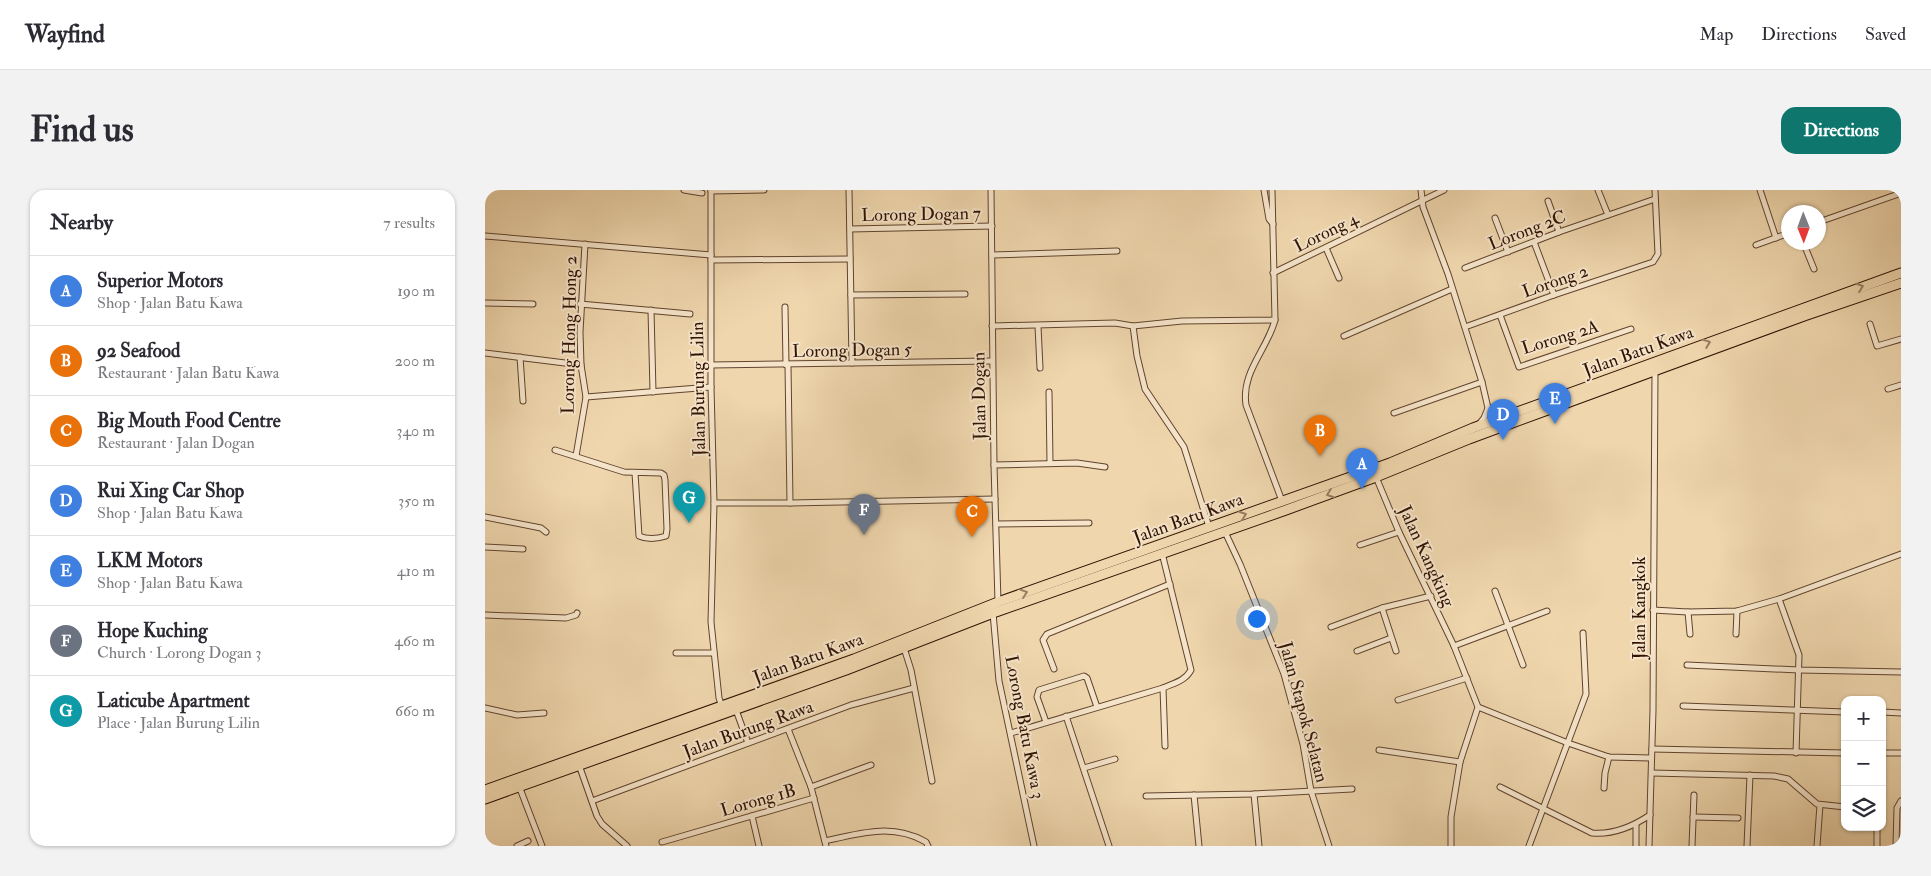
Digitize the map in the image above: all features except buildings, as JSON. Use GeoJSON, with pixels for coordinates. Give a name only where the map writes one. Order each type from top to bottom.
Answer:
{"type":"FeatureCollection","features":[{"type":"Feature","properties":{"kind":"highway","name":"Jalan Batu Kawa"},"geometry":{"type":"LineString","coordinates":[[485,790],[722,707],[908,639],[998,602],[1390,463],[1473,428],[1901,273]]}},
{"type":"Feature","properties":{"kind":"highway","name":"Jalan Batu Kawa"},"geometry":{"type":"LineString","coordinates":[[485,799],[736,710],[993,614],[1376,477],[1469,439],[1901,283]]}},
{"type":"Feature","properties":{"kind":"street"},"geometry":{"type":"LineString","coordinates":[[684,190],[702,193]]}},
{"type":"Feature","properties":{"kind":"street"},"geometry":{"type":"LineString","coordinates":[[711,191],[764,190]]}},
{"type":"Feature","properties":{"kind":"street"},"geometry":{"type":"LineString","coordinates":[[849,190],[852,364]]}},
{"type":"Feature","properties":{"kind":"street","name":"Jalan Dogan"},"geometry":{"type":"LineString","coordinates":[[991,190],[993,465],[998,602]]}},
{"type":"Feature","properties":{"kind":"street"},"geometry":{"type":"LineString","coordinates":[[1263,190],[1269,219],[1273,224]]}},
{"type":"Feature","properties":{"kind":"street"},"geometry":{"type":"LineString","coordinates":[[1272,190],[1275,320],[1272,332],[1248,375],[1245,397],[1246,405],[1282,501]]}},
{"type":"Feature","properties":{"kind":"street"},"geometry":{"type":"LineString","coordinates":[[1421,190],[1422,202],[1465,327],[1488,408],[1484,418],[1473,428]]}},
{"type":"Feature","properties":{"kind":"street","name":"Lorong 4"},"geometry":{"type":"LineString","coordinates":[[1273,273],[1444,190]]}},
{"type":"Feature","properties":{"kind":"street"},"geometry":{"type":"LineString","coordinates":[[1598,190],[1608,215]]}},
{"type":"Feature","properties":{"kind":"street"},"geometry":{"type":"LineString","coordinates":[[1655,190],[1655,199]]}},
{"type":"Feature","properties":{"kind":"street"},"geometry":{"type":"LineString","coordinates":[[1760,190],[1776,238]]}},
{"type":"Feature","properties":{"kind":"street","name":"Jalan Burung Lilin"},"geometry":{"type":"LineString","coordinates":[[711,191],[711,387],[714,503],[711,622],[719,698],[722,707]]}},
{"type":"Feature","properties":{"kind":"street"},"geometry":{"type":"LineString","coordinates":[[1826,220],[1901,193]]}},
{"type":"Feature","properties":{"kind":"street","name":"Lorong 2C"},"geometry":{"type":"LineString","coordinates":[[1465,268],[1559,232],[1655,199]]}},
{"type":"Feature","properties":{"kind":"street","name":"Lorong 2"},"geometry":{"type":"LineString","coordinates":[[1465,327],[1653,262],[1658,254],[1655,199]]}},
{"type":"Feature","properties":{"kind":"street"},"geometry":{"type":"LineString","coordinates":[[1548,201],[1559,232]]}},
{"type":"Feature","properties":{"kind":"street"},"geometry":{"type":"LineString","coordinates":[[1495,218],[1508,252]]}},
{"type":"Feature","properties":{"kind":"street","name":"Lorong Dogan 7"},"geometry":{"type":"LineString","coordinates":[[851,229],[992,226]]}},
{"type":"Feature","properties":{"kind":"street"},"geometry":{"type":"LineString","coordinates":[[485,236],[585,244],[711,258],[850,259]]}},
{"type":"Feature","properties":{"kind":"street"},"geometry":{"type":"LineString","coordinates":[[1756,245],[1781,236]]}},
{"type":"Feature","properties":{"kind":"street"},"geometry":{"type":"LineString","coordinates":[[1535,242],[1554,295]]}},
{"type":"Feature","properties":{"kind":"street","name":"Lorong Hong Hong 2"},"geometry":{"type":"LineString","coordinates":[[576,456],[586,397],[581,365],[580,304],[585,244]]}},
{"type":"Feature","properties":{"kind":"street"},"geometry":{"type":"LineString","coordinates":[[1326,248],[1339,278]]}},
{"type":"Feature","properties":{"kind":"street"},"geometry":{"type":"LineString","coordinates":[[1806,250],[1814,269]]}},
{"type":"Feature","properties":{"kind":"street"},"geometry":{"type":"LineString","coordinates":[[992,255],[1117,251]]}},
{"type":"Feature","properties":{"kind":"street"},"geometry":{"type":"LineString","coordinates":[[1344,336],[1452,290]]}},
{"type":"Feature","properties":{"kind":"street"},"geometry":{"type":"LineString","coordinates":[[851,295],[965,294]]}},
{"type":"Feature","properties":{"kind":"street"},"geometry":{"type":"LineString","coordinates":[[485,303],[533,304]]}},
{"type":"Feature","properties":{"kind":"street"},"geometry":{"type":"LineString","coordinates":[[580,304],[690,314]]}},
{"type":"Feature","properties":{"kind":"street"},"geometry":{"type":"LineString","coordinates":[[785,307],[790,503]]}},
{"type":"Feature","properties":{"kind":"street"},"geometry":{"type":"LineString","coordinates":[[651,310],[653,392]]}},
{"type":"Feature","properties":{"kind":"street","name":"Lorong 2A"},"geometry":{"type":"LineString","coordinates":[[1500,314],[1519,367],[1631,329]]}},
{"type":"Feature","properties":{"kind":"street"},"geometry":{"type":"LineString","coordinates":[[992,326],[1115,323],[1133,326],[1182,321],[1275,320]]}},
{"type":"Feature","properties":{"kind":"street"},"geometry":{"type":"LineString","coordinates":[[1870,324],[1877,346],[1882,346],[1901,338]]}},
{"type":"Feature","properties":{"kind":"street"},"geometry":{"type":"LineString","coordinates":[[1038,326],[1040,368]]}},
{"type":"Feature","properties":{"kind":"street"},"geometry":{"type":"LineString","coordinates":[[1133,326],[1137,356],[1145,389],[1179,437],[1186,451],[1195,486],[1209,527]]}},
{"type":"Feature","properties":{"kind":"street"},"geometry":{"type":"LineString","coordinates":[[485,353],[581,365]]}},
{"type":"Feature","properties":{"kind":"street"},"geometry":{"type":"LineString","coordinates":[[520,357],[523,401]]}},
{"type":"Feature","properties":{"kind":"street","name":"Lorong Dogan 5"},"geometry":{"type":"LineString","coordinates":[[711,365],[992,361]]}},
{"type":"Feature","properties":{"kind":"street","name":"Jalan Kangkok"},"geometry":{"type":"LineString","coordinates":[[1649,846],[1652,773],[1655,371]]}},
{"type":"Feature","properties":{"kind":"street"},"geometry":{"type":"LineString","coordinates":[[1394,413],[1482,382]]}},
{"type":"Feature","properties":{"kind":"street"},"geometry":{"type":"LineString","coordinates":[[1888,389],[1901,384]]}},
{"type":"Feature","properties":{"kind":"street"},"geometry":{"type":"LineString","coordinates":[[586,397],[711,387]]}},
{"type":"Feature","properties":{"kind":"street"},"geometry":{"type":"LineString","coordinates":[[1049,392],[1050,463]]}},
{"type":"Feature","properties":{"kind":"street"},"geometry":{"type":"LineString","coordinates":[[1488,408],[1500,415],[1517,413]]}},
{"type":"Feature","properties":{"kind":"street"},"geometry":{"type":"LineString","coordinates":[[555,450],[624,472],[661,473],[664,476],[666,536],[646,539],[639,536],[635,473]]}},
{"type":"Feature","properties":{"kind":"street"},"geometry":{"type":"LineString","coordinates":[[993,465],[1050,463],[1091,464],[1105,467]]}},
{"type":"Feature","properties":{"kind":"street","name":"Jalan Kangking"},"geometry":{"type":"LineString","coordinates":[[1376,477],[1399,532],[1454,646],[1478,707]]}},
{"type":"Feature","properties":{"kind":"street"},"geometry":{"type":"LineString","coordinates":[[714,503],[995,499]]}},
{"type":"Feature","properties":{"kind":"street"},"geometry":{"type":"LineString","coordinates":[[485,517],[541,528],[546,532]]}},
{"type":"Feature","properties":{"kind":"street"},"geometry":{"type":"LineString","coordinates":[[996,524],[1089,523]]}},
{"type":"Feature","properties":{"kind":"street","name":"Jalan Stapok Selatan"},"geometry":{"type":"LineString","coordinates":[[1225,532],[1240,564],[1284,674],[1303,744],[1311,791],[1329,846]]}},
{"type":"Feature","properties":{"kind":"street"},"geometry":{"type":"LineString","coordinates":[[1360,545],[1399,532]]}},
{"type":"Feature","properties":{"kind":"street"},"geometry":{"type":"LineString","coordinates":[[485,547],[523,548]]}},
{"type":"Feature","properties":{"kind":"street"},"geometry":{"type":"LineString","coordinates":[[1011,733],[1163,688],[1185,679],[1191,670],[1162,554]]}},
{"type":"Feature","properties":{"kind":"street"},"geometry":{"type":"LineString","coordinates":[[1653,610],[1688,612],[1737,611],[1779,599],[1901,554]]}},
{"type":"Feature","properties":{"kind":"street"},"geometry":{"type":"LineString","coordinates":[[1054,669],[1043,640],[1047,634],[1171,584]]}},
{"type":"Feature","properties":{"kind":"street"},"geometry":{"type":"LineString","coordinates":[[1495,591],[1523,665]]}},
{"type":"Feature","properties":{"kind":"street"},"geometry":{"type":"LineString","coordinates":[[1331,628],[1382,608],[1431,596]]}},
{"type":"Feature","properties":{"kind":"street"},"geometry":{"type":"LineString","coordinates":[[1779,599],[1799,655],[1796,753]]}},
{"type":"Feature","properties":{"kind":"street"},"geometry":{"type":"LineString","coordinates":[[1382,608],[1396,651]]}},
{"type":"Feature","properties":{"kind":"street"},"geometry":{"type":"LineString","coordinates":[[1454,646],[1547,611]]}},
{"type":"Feature","properties":{"kind":"street"},"geometry":{"type":"LineString","coordinates":[[1736,634],[1737,611]]}},
{"type":"Feature","properties":{"kind":"street"},"geometry":{"type":"LineString","coordinates":[[1688,612],[1690,634]]}},
{"type":"Feature","properties":{"kind":"street"},"geometry":{"type":"LineString","coordinates":[[485,615],[566,618],[577,613]]}},
{"type":"Feature","properties":{"kind":"street","name":"Lorong Batu Kawa 3"},"geometry":{"type":"LineString","coordinates":[[993,614],[999,681],[1034,846]]}},
{"type":"Feature","properties":{"kind":"street"},"geometry":{"type":"LineString","coordinates":[[1529,846],[1586,694],[1583,633]]}},
{"type":"Feature","properties":{"kind":"street"},"geometry":{"type":"LineString","coordinates":[[1357,651],[1391,638]]}},
{"type":"Feature","properties":{"kind":"street"},"geometry":{"type":"LineString","coordinates":[[904,648],[914,688],[932,781]]}},
{"type":"Feature","properties":{"kind":"street"},"geometry":{"type":"LineString","coordinates":[[676,653],[714,653]]}},
{"type":"Feature","properties":{"kind":"street"},"geometry":{"type":"LineString","coordinates":[[1687,665],[1901,672]]}},
{"type":"Feature","properties":{"kind":"street"},"geometry":{"type":"LineString","coordinates":[[1045,722],[1037,697],[1039,690],[1084,676],[1087,678],[1097,707]]}},
{"type":"Feature","properties":{"kind":"street"},"geometry":{"type":"LineString","coordinates":[[1398,700],[1467,678]]}},
{"type":"Feature","properties":{"kind":"street","name":"Jalan Burung Rawa"},"geometry":{"type":"LineString","coordinates":[[592,801],[851,705],[914,688]]}},
{"type":"Feature","properties":{"kind":"street"},"geometry":{"type":"LineString","coordinates":[[1163,688],[1165,746]]}},
{"type":"Feature","properties":{"kind":"street"},"geometry":{"type":"LineString","coordinates":[[1683,706],[1841,712]]}},
{"type":"Feature","properties":{"kind":"street"},"geometry":{"type":"LineString","coordinates":[[1451,846],[1451,817],[1460,762],[1478,707],[1568,743],[1609,757],[1651,758]]}},
{"type":"Feature","properties":{"kind":"street"},"geometry":{"type":"LineString","coordinates":[[485,708],[517,716],[545,713]]}},
{"type":"Feature","properties":{"kind":"street"},"geometry":{"type":"LineString","coordinates":[[736,710],[747,743]]}},
{"type":"Feature","properties":{"kind":"street"},"geometry":{"type":"LineString","coordinates":[[1886,712],[1901,712]]}},
{"type":"Feature","properties":{"kind":"street"},"geometry":{"type":"LineString","coordinates":[[1067,716],[1109,846]]}},
{"type":"Feature","properties":{"kind":"street"},"geometry":{"type":"LineString","coordinates":[[788,729],[814,798]]}},
{"type":"Feature","properties":{"kind":"street"},"geometry":{"type":"LineString","coordinates":[[1652,749],[1841,753]]}},
{"type":"Feature","properties":{"kind":"street"},"geometry":{"type":"LineString","coordinates":[[1379,750],[1460,762]]}},
{"type":"Feature","properties":{"kind":"street"},"geometry":{"type":"LineString","coordinates":[[1886,753],[1901,753]]}},
{"type":"Feature","properties":{"kind":"street"},"geometry":{"type":"LineString","coordinates":[[1604,788],[1609,757]]}},
{"type":"Feature","properties":{"kind":"street"},"geometry":{"type":"LineString","coordinates":[[1084,768],[1115,759]]}},
{"type":"Feature","properties":{"kind":"street"},"geometry":{"type":"LineString","coordinates":[[579,765],[602,824],[627,846]]}},
{"type":"Feature","properties":{"kind":"street"},"geometry":{"type":"LineString","coordinates":[[811,787],[871,765]]}},
{"type":"Feature","properties":{"kind":"street"},"geometry":{"type":"LineString","coordinates":[[1652,773],[1774,776],[1788,779],[1820,806],[1841,807]]}},
{"type":"Feature","properties":{"kind":"street"},"geometry":{"type":"LineString","coordinates":[[1747,846],[1750,775]]}},
{"type":"Feature","properties":{"kind":"street"},"geometry":{"type":"LineString","coordinates":[[519,786],[542,846]]}},
{"type":"Feature","properties":{"kind":"street"},"geometry":{"type":"LineString","coordinates":[[1500,787],[1592,833],[1607,834],[1637,824],[1650,815]]}},
{"type":"Feature","properties":{"kind":"street"},"geometry":{"type":"LineString","coordinates":[[1146,796],[1254,794],[1352,789]]}},
{"type":"Feature","properties":{"kind":"street"},"geometry":{"type":"LineString","coordinates":[[1254,794],[1259,846]]}},
{"type":"Feature","properties":{"kind":"street"},"geometry":{"type":"LineString","coordinates":[[1194,795],[1199,846]]}},
{"type":"Feature","properties":{"kind":"street"},"geometry":{"type":"LineString","coordinates":[[1692,846],[1694,795]]}},
{"type":"Feature","properties":{"kind":"street","name":"Lorong 1B"},"geometry":{"type":"LineString","coordinates":[[662,842],[814,798],[826,844]]}},
{"type":"Feature","properties":{"kind":"street"},"geometry":{"type":"LineString","coordinates":[[1896,846],[1897,808],[1901,801]]}},
{"type":"Feature","properties":{"kind":"street"},"geometry":{"type":"LineString","coordinates":[[1817,846],[1820,806]]}},
{"type":"Feature","properties":{"kind":"street"},"geometry":{"type":"LineString","coordinates":[[753,816],[759,846]]}},
{"type":"Feature","properties":{"kind":"street"},"geometry":{"type":"LineString","coordinates":[[1693,817],[1738,818]]}},
{"type":"Feature","properties":{"kind":"street"},"geometry":{"type":"LineString","coordinates":[[1636,846],[1637,824]]}},
{"type":"Feature","properties":{"kind":"street"},"geometry":{"type":"LineString","coordinates":[[826,844],[870,831],[884,830],[919,838],[926,842],[928,846]]}},
{"type":"Feature","properties":{"kind":"street"},"geometry":{"type":"LineString","coordinates":[[1877,831],[1877,846]]}},
{"type":"Feature","properties":{"kind":"street"},"geometry":{"type":"LineString","coordinates":[[517,846],[529,841]]}},
{"type":"Feature","properties":{"kind":"place","name":"LKM Motors"},"geometry":{"type":"Point","coordinates":[1555,424]}},
{"type":"Feature","properties":{"kind":"place","name":"Rui Xing Car Shop"},"geometry":{"type":"Point","coordinates":[1503,440]}},
{"type":"Feature","properties":{"kind":"place","name":"92 Seafood"},"geometry":{"type":"Point","coordinates":[1320,456]}},
{"type":"Feature","properties":{"kind":"place","name":"Superior Motors"},"geometry":{"type":"Point","coordinates":[1362,489]}},
{"type":"Feature","properties":{"kind":"place","name":"Laticube Apartment"},"geometry":{"type":"Point","coordinates":[689,523]}},
{"type":"Feature","properties":{"kind":"place","name":"Hope Kuching"},"geometry":{"type":"Point","coordinates":[864,535]}},
{"type":"Feature","properties":{"kind":"place","name":"Big Mouth Food Centre"},"geometry":{"type":"Point","coordinates":[972,537]}}]}
